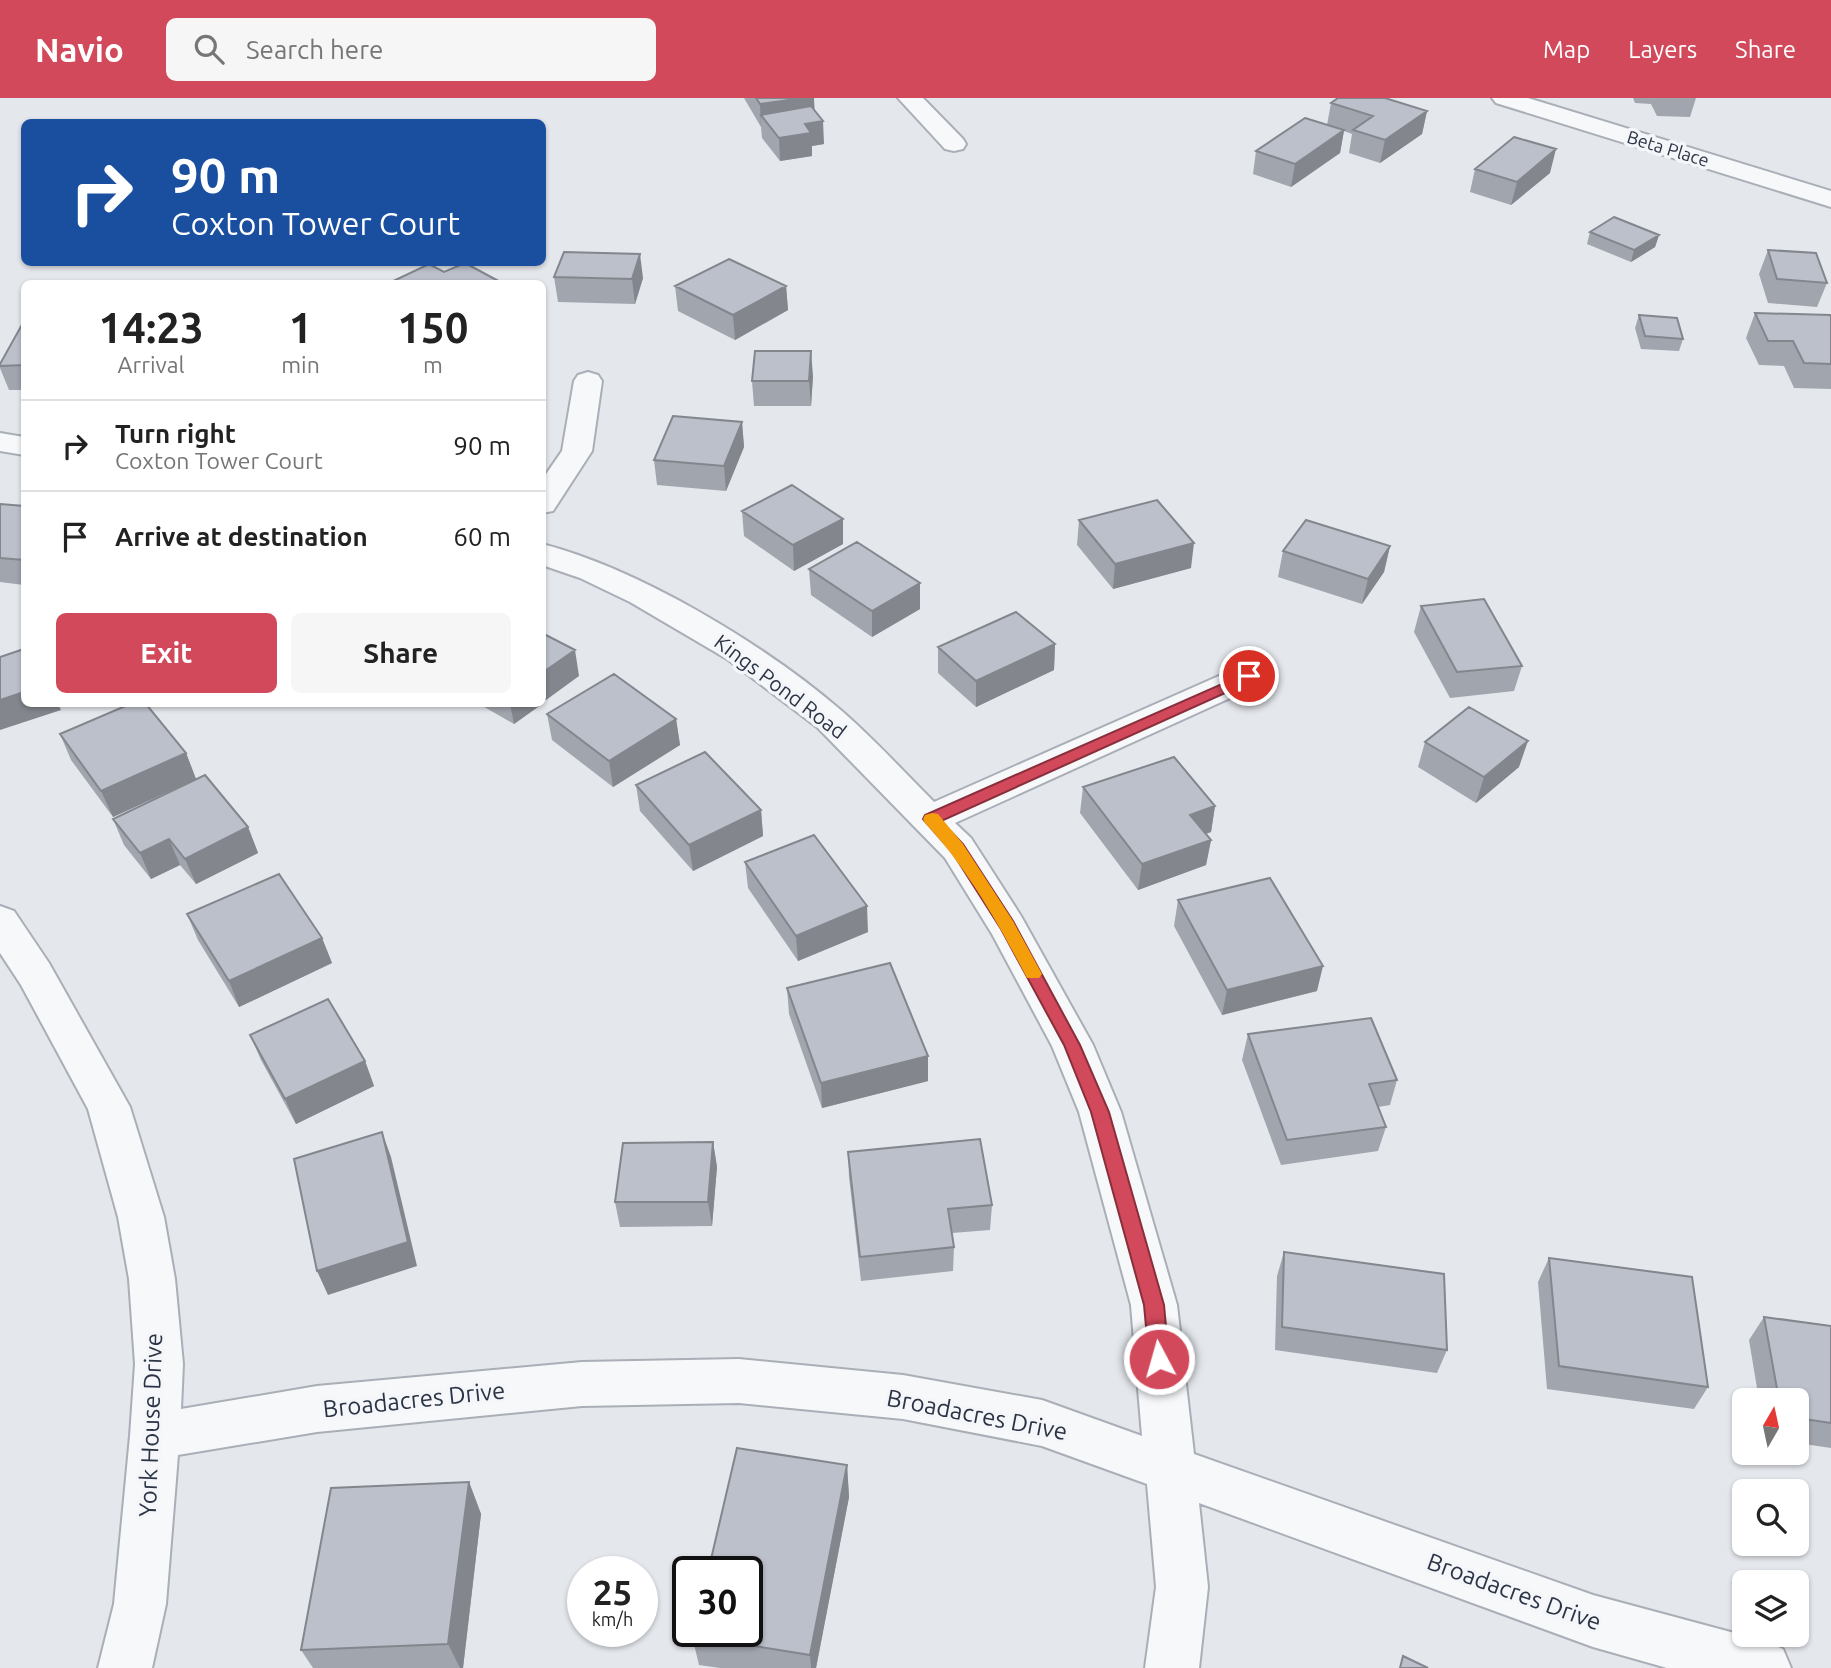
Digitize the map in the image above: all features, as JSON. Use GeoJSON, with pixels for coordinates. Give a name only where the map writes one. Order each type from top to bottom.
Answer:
{"type":"FeatureCollection","features":[{"type":"Feature","properties":{"kind":"street"},"geometry":{"type":"LineString","coordinates":[[910,98],[954,144]]}},
{"type":"Feature","properties":{"kind":"street","name":"Beta Place"},"geometry":{"type":"LineString","coordinates":[[1504,98],[1831,199]]}},
{"type":"Feature","properties":{"kind":"street"},"geometry":{"type":"LineString","coordinates":[[546,498],[577,451],[589,381]]}},
{"type":"Feature","properties":{"kind":"street"},"geometry":{"type":"LineString","coordinates":[[0,442],[21,446]]}},
{"type":"Feature","properties":{"kind":"street","name":"Kings Pond Road"},"geometry":{"type":"LineString","coordinates":[[546,555],[591,571],[642,595],[739,651],[830,720],[958,848],[1007,926],[1072,1045],[1100,1112],[1154,1305],[1182,1587],[1172,1668]]}},
{"type":"Feature","properties":{"kind":"street"},"geometry":{"type":"LineString","coordinates":[[930,819],[1249,676]]}},
{"type":"Feature","properties":{"kind":"street","name":"York House Drive"},"geometry":{"type":"LineString","coordinates":[[0,921],[35,974],[109,1107],[142,1217],[152,1279],[159,1364],[141,1604],[125,1668]]}},
{"type":"Feature","properties":{"kind":"street","name":"Broadacres Drive"},"geometry":{"type":"LineString","coordinates":[[155,1436],[317,1409],[582,1384],[739,1381],[903,1397],[1042,1423],[1593,1621],[1764,1668]]}},
{"type":"Feature","properties":{"kind":"building"},"geometry":{"type":"Polygon","coordinates":[[[756,98],[803,98],[760,104],[756,98]]]}},
{"type":"Feature","properties":{"kind":"building"},"geometry":{"type":"Polygon","coordinates":[[[1338,98],[1385,98],[1427,111],[1385,140],[1353,130],[1373,116],[1331,103],[1338,98]]]}},
{"type":"Feature","properties":{"kind":"building"},"geometry":{"type":"Polygon","coordinates":[[[811,106],[823,121],[805,124],[811,133],[779,138],[761,115],[811,106]]]}},
{"type":"Feature","properties":{"kind":"building"},"geometry":{"type":"Polygon","coordinates":[[[1305,118],[1344,130],[1295,164],[1256,151],[1305,118]]]}},
{"type":"Feature","properties":{"kind":"building"},"geometry":{"type":"Polygon","coordinates":[[[1514,137],[1556,149],[1517,182],[1475,169],[1514,137]]]}},
{"type":"Feature","properties":{"kind":"building"},"geometry":{"type":"Polygon","coordinates":[[[1614,217],[1659,235],[1634,250],[1590,232],[1614,217]]]}},
{"type":"Feature","properties":{"kind":"building"},"geometry":{"type":"Polygon","coordinates":[[[1768,250],[1816,253],[1827,283],[1777,279],[1768,250]]]}},
{"type":"Feature","properties":{"kind":"building"},"geometry":{"type":"Polygon","coordinates":[[[564,252],[640,254],[632,279],[554,277],[564,252]]]}},
{"type":"Feature","properties":{"kind":"building"},"geometry":{"type":"Polygon","coordinates":[[[729,259],[786,286],[733,315],[675,286],[729,259]]]}},
{"type":"Feature","properties":{"kind":"building"},"geometry":{"type":"Polygon","coordinates":[[[425,266],[433,266],[444,272],[458,266],[471,266],[497,280],[395,280],[425,266]]]}},
{"type":"Feature","properties":{"kind":"building"},"geometry":{"type":"Polygon","coordinates":[[[1755,313],[1830,315],[1831,364],[1804,363],[1793,341],[1768,341],[1755,313]]]}},
{"type":"Feature","properties":{"kind":"building"},"geometry":{"type":"Polygon","coordinates":[[[1639,315],[1677,318],[1683,339],[1645,336],[1639,315]]]}},
{"type":"Feature","properties":{"kind":"building"},"geometry":{"type":"Polygon","coordinates":[[[21,326],[21,365],[0,364],[21,326]]]}},
{"type":"Feature","properties":{"kind":"building"},"geometry":{"type":"Polygon","coordinates":[[[755,351],[811,351],[809,381],[752,381],[755,351]]]}},
{"type":"Feature","properties":{"kind":"building"},"geometry":{"type":"Polygon","coordinates":[[[673,416],[742,422],[724,466],[654,460],[673,416]]]}},
{"type":"Feature","properties":{"kind":"building"},"geometry":{"type":"Polygon","coordinates":[[[792,485],[843,519],[793,545],[742,511],[792,485]]]}},
{"type":"Feature","properties":{"kind":"building"},"geometry":{"type":"Polygon","coordinates":[[[1157,500],[1194,543],[1115,564],[1079,520],[1157,500]]]}},
{"type":"Feature","properties":{"kind":"building"},"geometry":{"type":"Polygon","coordinates":[[[0,504],[21,506],[21,560],[0,558],[0,504]]]}},
{"type":"Feature","properties":{"kind":"building"},"geometry":{"type":"Polygon","coordinates":[[[1306,520],[1390,546],[1368,579],[1283,551],[1306,520]]]}},
{"type":"Feature","properties":{"kind":"building"},"geometry":{"type":"Polygon","coordinates":[[[857,542],[920,583],[872,611],[809,569],[857,542]]]}},
{"type":"Feature","properties":{"kind":"building"},"geometry":{"type":"Polygon","coordinates":[[[1484,599],[1522,666],[1457,672],[1421,606],[1484,599]]]}},
{"type":"Feature","properties":{"kind":"building"},"geometry":{"type":"Polygon","coordinates":[[[1016,612],[1055,644],[976,681],[938,647],[1016,612]]]}},
{"type":"Feature","properties":{"kind":"building"},"geometry":{"type":"Polygon","coordinates":[[[546,635],[575,650],[546,670],[546,635]]]}},
{"type":"Feature","properties":{"kind":"building"},"geometry":{"type":"Polygon","coordinates":[[[21,650],[21,693],[0,700],[0,657],[21,650]]]}},
{"type":"Feature","properties":{"kind":"building"},"geometry":{"type":"Polygon","coordinates":[[[614,674],[676,719],[609,761],[547,714],[614,674]]]}},
{"type":"Feature","properties":{"kind":"building"},"geometry":{"type":"Polygon","coordinates":[[[123,707],[148,707],[186,753],[101,791],[60,734],[123,707]]]}},
{"type":"Feature","properties":{"kind":"building"},"geometry":{"type":"Polygon","coordinates":[[[1469,707],[1528,741],[1484,777],[1425,742],[1469,707]]]}},
{"type":"Feature","properties":{"kind":"building"},"geometry":{"type":"Polygon","coordinates":[[[705,752],[761,810],[689,845],[636,785],[705,752]]]}},
{"type":"Feature","properties":{"kind":"building"},"geometry":{"type":"Polygon","coordinates":[[[1174,757],[1215,806],[1190,815],[1211,840],[1142,864],[1083,787],[1174,757]]]}},
{"type":"Feature","properties":{"kind":"building"},"geometry":{"type":"Polygon","coordinates":[[[205,775],[248,827],[185,859],[169,839],[140,853],[113,819],[205,775]]]}},
{"type":"Feature","properties":{"kind":"building"},"geometry":{"type":"Polygon","coordinates":[[[814,835],[867,906],[796,936],[745,862],[814,835]]]}},
{"type":"Feature","properties":{"kind":"building"},"geometry":{"type":"Polygon","coordinates":[[[279,874],[322,938],[229,981],[187,914],[279,874]]]}},
{"type":"Feature","properties":{"kind":"building"},"geometry":{"type":"Polygon","coordinates":[[[1270,878],[1323,966],[1227,990],[1178,900],[1270,878]]]}},
{"type":"Feature","properties":{"kind":"building"},"geometry":{"type":"Polygon","coordinates":[[[890,963],[928,1056],[821,1083],[787,988],[890,963]]]}},
{"type":"Feature","properties":{"kind":"building"},"geometry":{"type":"Polygon","coordinates":[[[328,999],[365,1061],[285,1099],[250,1035],[328,999]]]}},
{"type":"Feature","properties":{"kind":"building"},"geometry":{"type":"Polygon","coordinates":[[[1371,1018],[1397,1080],[1369,1084],[1386,1127],[1287,1140],[1248,1034],[1371,1018]]]}},
{"type":"Feature","properties":{"kind":"building"},"geometry":{"type":"Polygon","coordinates":[[[382,1132],[408,1242],[317,1271],[294,1159],[382,1132]]]}},
{"type":"Feature","properties":{"kind":"building"},"geometry":{"type":"Polygon","coordinates":[[[980,1139],[992,1205],[948,1209],[954,1247],[860,1257],[848,1152],[980,1139]]]}},
{"type":"Feature","properties":{"kind":"building"},"geometry":{"type":"Polygon","coordinates":[[[713,1142],[708,1202],[615,1202],[623,1143],[713,1142]]]}},
{"type":"Feature","properties":{"kind":"building"},"geometry":{"type":"Polygon","coordinates":[[[1284,1252],[1444,1274],[1447,1350],[1282,1327],[1284,1252]]]}},
{"type":"Feature","properties":{"kind":"building"},"geometry":{"type":"Polygon","coordinates":[[[1549,1258],[1692,1277],[1708,1387],[1559,1366],[1549,1258]]]}},
{"type":"Feature","properties":{"kind":"building"},"geometry":{"type":"Polygon","coordinates":[[[1764,1317],[1831,1326],[1831,1423],[1810,1420],[1810,1388],[1777,1388],[1764,1317]]]}},
{"type":"Feature","properties":{"kind":"building"},"geometry":{"type":"Polygon","coordinates":[[[737,1448],[847,1465],[810,1655],[760,1647],[763,1647],[763,1556],[712,1556],[737,1448]]]}},
{"type":"Feature","properties":{"kind":"building"},"geometry":{"type":"Polygon","coordinates":[[[469,1482],[448,1644],[301,1650],[331,1488],[469,1482]]]}},
{"type":"Feature","properties":{"kind":"building"},"geometry":{"type":"Polygon","coordinates":[[[1403,1656],[1428,1668],[1400,1668],[1403,1656]]]}},
{"type":"Feature","properties":{"kind":"slow traffic"},"geometry":{"type":"LineString","coordinates":[[932,818],[930,819],[958,848],[1007,926],[1033,974]]}},
{"type":"Feature","properties":{"kind":"route"},"geometry":{"type":"LineString","coordinates":[[1159,1359],[1154,1305],[1100,1112],[1072,1045],[1007,926],[958,848],[930,819],[1249,676]]}}]}
